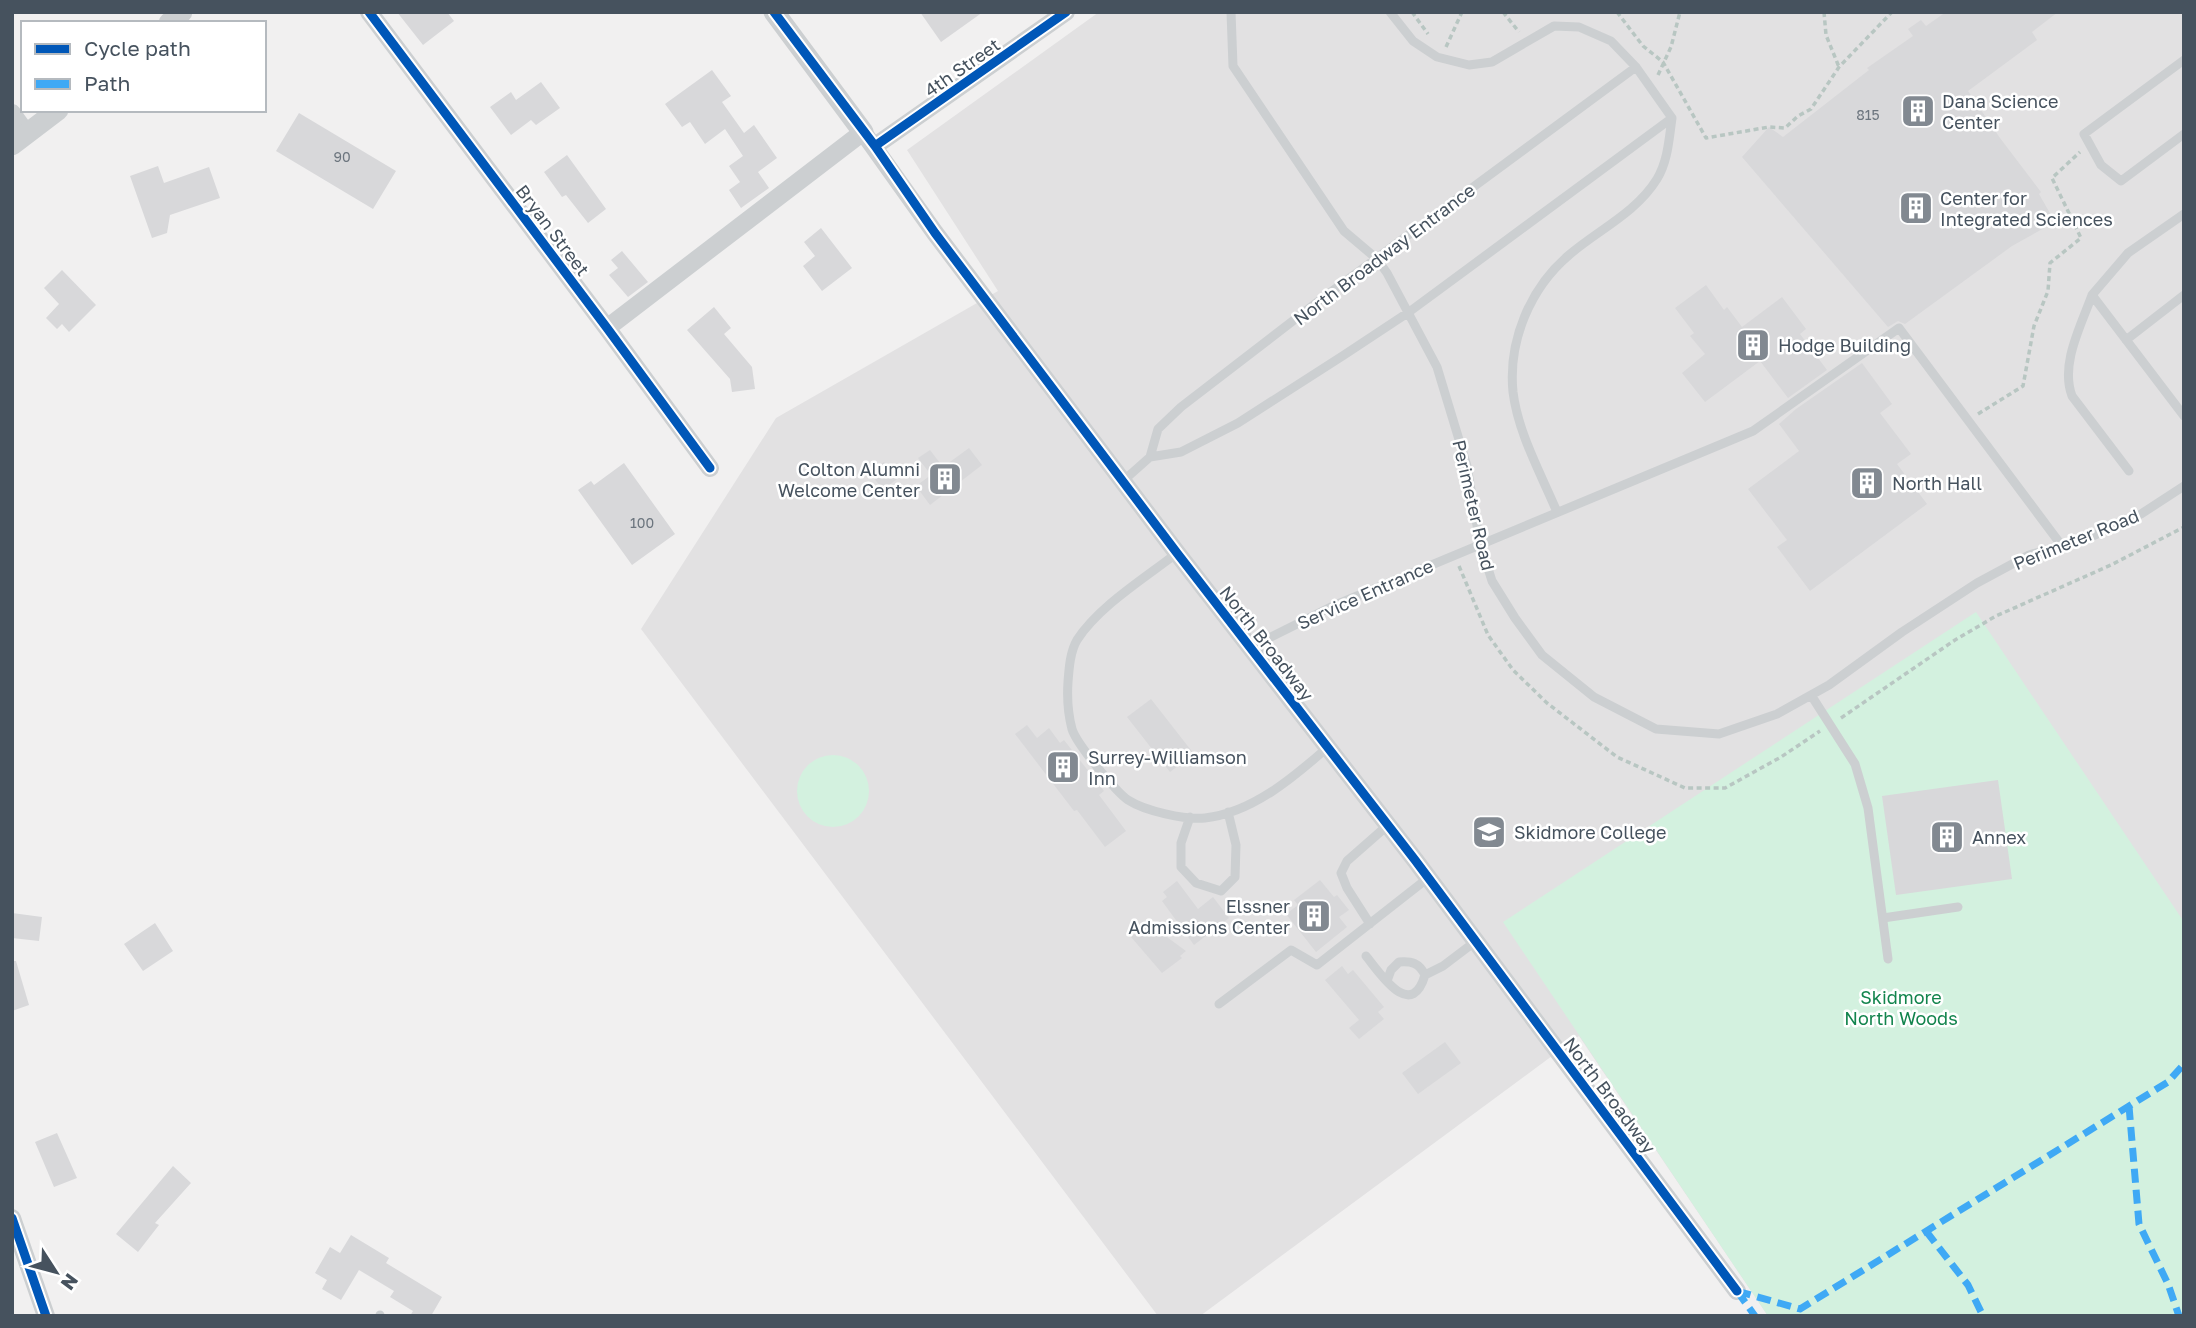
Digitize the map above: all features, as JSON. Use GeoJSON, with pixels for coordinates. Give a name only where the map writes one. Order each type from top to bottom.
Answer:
{"type":"FeatureCollection","features":[{"type":"Feature","properties":{"kind":"street","name":"Bryan Street"},"geometry":{"type":"LineString","coordinates":[[369,12],[710,468]]}},
{"type":"Feature","properties":{"kind":"street","name":"4th Street"},"geometry":{"type":"LineString","coordinates":[[607,328],[869,139],[1066,12]]}},
{"type":"Feature","properties":{"kind":"street","name":"North Broadway"},"geometry":{"type":"LineString","coordinates":[[779,14],[935,233],[1476,941],[1737,1291]]}},
{"type":"Feature","properties":{"kind":"street"},"geometry":{"type":"LineString","coordinates":[[12,113],[20,139],[55,112]]}},
{"type":"Feature","properties":{"kind":"street"},"geometry":{"type":"LineString","coordinates":[[12,1217],[46,1316]]}},
{"type":"Feature","properties":{"kind":"lane","name":"Perimeter Road"},"geometry":{"type":"LineString","coordinates":[[1231,12],[1233,66],[1344,231],[1377,259],[1409,312],[1437,367],[1467,466],[1480,543],[1492,581],[1542,655],[1594,697],[1656,729],[1719,734],[1777,713],[1829,685],[1902,632],[1977,583],[2029,555],[2093,536],[2141,514],[2184,486]]}},
{"type":"Feature","properties":{"kind":"lane"},"geometry":{"type":"LineString","coordinates":[[1390,12],[1413,41],[1437,57],[1469,65],[1492,62],[1554,26],[1579,27],[1611,41],[1636,67],[1672,118],[1667,155],[1657,179],[1637,204],[1567,256],[1538,288],[1522,323],[1511,361],[1513,395],[1524,433],[1557,512]]}},
{"type":"Feature","properties":{"kind":"lane"},"geometry":{"type":"LineString","coordinates":[[2184,60],[2084,134],[2101,165],[2121,181],[2184,134]]}},
{"type":"Feature","properties":{"kind":"lane","name":"North Broadway Entrance"},"geometry":{"type":"LineString","coordinates":[[1123,481],[1150,457],[1158,429],[1181,407],[1320,300],[1636,67]]}},
{"type":"Feature","properties":{"kind":"lane"},"geometry":{"type":"LineString","coordinates":[[1150,457],[1181,452],[1238,423],[1409,312],[1672,118]]}},
{"type":"Feature","properties":{"kind":"lane"},"geometry":{"type":"LineString","coordinates":[[2129,471],[2072,396],[2067,382],[2072,351],[2092,295],[2128,253],[2184,214]]}},
{"type":"Feature","properties":{"kind":"lane"},"geometry":{"type":"LineString","coordinates":[[2092,295],[2184,416]]}},
{"type":"Feature","properties":{"kind":"lane"},"geometry":{"type":"LineString","coordinates":[[2126,340],[2184,295]]}},
{"type":"Feature","properties":{"kind":"lane","name":"Service Entrance"},"geometry":{"type":"LineString","coordinates":[[1251,647],[1333,606],[1753,431],[1899,328],[1968,420]]}},
{"type":"Feature","properties":{"kind":"lane"},"geometry":{"type":"LineString","coordinates":[[1968,420],[2062,546]]}},
{"type":"Feature","properties":{"kind":"lane"},"geometry":{"type":"LineString","coordinates":[[1177,553],[1100,614],[1076,642],[1069,665],[1067,696],[1073,731],[1082,750],[1128,800],[1169,816],[1205,818],[1248,805],[1298,773],[1328,747]]}},
{"type":"Feature","properties":{"kind":"lane"},"geometry":{"type":"LineString","coordinates":[[1811,695],[1855,764],[1868,808],[1888,959]]}},
{"type":"Feature","properties":{"kind":"lane"},"geometry":{"type":"LineString","coordinates":[[1190,817],[1181,843],[1181,867],[1196,883],[1221,891],[1235,877],[1236,845],[1228,812]]}},
{"type":"Feature","properties":{"kind":"lane"},"geometry":{"type":"LineString","coordinates":[[1370,924],[1347,888],[1342,873],[1347,862],[1388,825]]}},
{"type":"Feature","properties":{"kind":"lane"},"geometry":{"type":"LineString","coordinates":[[1219,1004],[1291,950],[1317,965],[1428,878]]}},
{"type":"Feature","properties":{"kind":"lane"},"geometry":{"type":"LineString","coordinates":[[1883,918],[1958,907]]}},
{"type":"Feature","properties":{"kind":"lane"},"geometry":{"type":"LineString","coordinates":[[1425,975],[1443,966],[1476,941]]}},
{"type":"Feature","properties":{"kind":"lane"},"geometry":{"type":"LineString","coordinates":[[1366,956],[1387,981],[1399,993],[1408,995],[1416,991],[1425,975],[1422,968],[1412,961],[1399,962],[1387,981]]}},
{"type":"Feature","properties":{"kind":"path"},"geometry":{"type":"LineString","coordinates":[[1412,12],[1429,35]]}},
{"type":"Feature","properties":{"kind":"path"},"geometry":{"type":"LineString","coordinates":[[1446,47],[1462,12]]}},
{"type":"Feature","properties":{"kind":"path"},"geometry":{"type":"LineString","coordinates":[[1503,12],[1526,41]]}},
{"type":"Feature","properties":{"kind":"path"},"geometry":{"type":"LineString","coordinates":[[1617,12],[1643,46],[1663,62],[1706,138],[1769,127],[1785,128],[1811,109],[1839,67],[1892,12]]}},
{"type":"Feature","properties":{"kind":"path"},"geometry":{"type":"LineString","coordinates":[[1652,90],[1671,47],[1679,12]]}},
{"type":"Feature","properties":{"kind":"path"},"geometry":{"type":"LineString","coordinates":[[1824,12],[1826,35],[1839,67]]}},
{"type":"Feature","properties":{"kind":"path"},"geometry":{"type":"LineString","coordinates":[[1509,38],[1528,25]]}},
{"type":"Feature","properties":{"kind":"path"},"geometry":{"type":"LineString","coordinates":[[1438,41],[1454,49]]}},
{"type":"Feature","properties":{"kind":"path"},"geometry":{"type":"LineString","coordinates":[[1968,420],[2023,386],[2034,327],[2048,291],[2050,263],[2081,238],[2052,178],[2090,144]]}},
{"type":"Feature","properties":{"kind":"path"},"geometry":{"type":"LineString","coordinates":[[1454,555],[1488,635],[1513,670],[1547,702],[1617,757],[1685,788],[1725,788],[1781,757],[1955,640],[1996,616],[2111,565],[2184,527]]}},
{"type":"Feature","properties":{"kind":"shaded area","name":"Skidmore College"},"geometry":{"type":"Polygon","coordinates":[[[1099,12],[2184,12],[2184,1316],[1768,1316],[1579,1036],[1200,1316],[1158,1316],[641,629],[776,418],[998,291],[907,150],[1099,12]]]}},
{"type":"Feature","properties":{"kind":"green space","name":"Skidmore North Woods"},"geometry":{"type":"Polygon","coordinates":[[[1976,612],[2184,922],[2184,1316],[1768,1316],[1503,922],[1976,612]]]}},
{"type":"Feature","properties":{"kind":"green space"},"geometry":{"type":"Polygon","coordinates":[[[833,755],[853,761],[863,771],[869,791],[863,811],[853,821],[833,827],[813,821],[803,811],[797,791],[803,771],[813,761],[833,755]]]}},
{"type":"Feature","properties":{"kind":"building"},"geometry":{"type":"Polygon","coordinates":[[[397,12],[447,12],[454,21],[423,45],[397,12]]]}},
{"type":"Feature","properties":{"kind":"building"},"geometry":{"type":"Polygon","coordinates":[[[920,12],[983,12],[941,42],[920,12]]]}},
{"type":"Feature","properties":{"kind":"building","name":"Center for Integrated Sciences"},"geometry":{"type":"Polygon","coordinates":[[[1946,12],[2058,12],[2032,32],[2037,40],[1968,91],[2041,192],[2039,194],[2055,222],[2012,246],[1905,324],[1898,321],[1888,327],[1742,157],[1769,127],[1783,137],[1869,70],[1867,68],[1913,36],[1908,29],[1921,20],[1926,26],[1946,12]]]}},
{"type":"Feature","properties":{"kind":"building"},"geometry":{"type":"Polygon","coordinates":[[[712,70],[731,96],[722,102],[744,133],[754,125],[777,158],[758,172],[769,188],[741,208],[729,190],[740,182],[729,166],[743,156],[725,129],[705,144],[690,122],[682,127],[665,104],[712,70]]]}},
{"type":"Feature","properties":{"kind":"building"},"geometry":{"type":"Polygon","coordinates":[[[541,82],[560,108],[536,125],[531,120],[511,135],[490,107],[511,92],[516,100],[541,82]]]}},
{"type":"Feature","properties":{"kind":"building"},"geometry":{"type":"Polygon","coordinates":[[[299,113],[396,171],[373,209],[276,151],[299,113]]]}},
{"type":"Feature","properties":{"kind":"building"},"geometry":{"type":"Polygon","coordinates":[[[567,155],[606,209],[588,223],[566,195],[562,197],[544,172],[567,155]]]}},
{"type":"Feature","properties":{"kind":"building"},"geometry":{"type":"Polygon","coordinates":[[[158,166],[164,183],[209,167],[220,198],[170,215],[167,233],[152,238],[130,176],[158,166]]]}},
{"type":"Feature","properties":{"kind":"building"},"geometry":{"type":"Polygon","coordinates":[[[821,228],[852,268],[822,291],[803,266],[815,256],[804,242],[821,228]]]}},
{"type":"Feature","properties":{"kind":"building"},"geometry":{"type":"Polygon","coordinates":[[[622,251],[648,282],[628,297],[609,275],[618,268],[611,260],[622,251]]]}},
{"type":"Feature","properties":{"kind":"building"},"geometry":{"type":"Polygon","coordinates":[[[62,270],[96,305],[69,332],[62,324],[57,329],[46,318],[59,304],[44,288],[62,270]]]}},
{"type":"Feature","properties":{"kind":"building","name":"Hodge Building"},"geometry":{"type":"Polygon","coordinates":[[[1706,285],[1724,310],[1727,307],[1742,327],[1782,297],[1806,329],[1800,334],[1827,370],[1788,398],[1760,361],[1705,402],[1682,373],[1705,354],[1690,336],[1694,333],[1675,308],[1706,285]]]}},
{"type":"Feature","properties":{"kind":"building"},"geometry":{"type":"Polygon","coordinates":[[[714,307],[731,328],[724,334],[752,367],[755,389],[732,392],[730,379],[687,330],[714,307]]]}},
{"type":"Feature","properties":{"kind":"building","name":"North Hall"},"geometry":{"type":"Polygon","coordinates":[[[1862,363],[1892,404],[1880,413],[1911,454],[1897,464],[1927,504],[1810,591],[1777,547],[1787,540],[1748,489],[1799,451],[1779,424],[1862,363]]]}},
{"type":"Feature","properties":{"kind":"building","name":"Colton Alumni Welcome Center"},"geometry":{"type":"Polygon","coordinates":[[[969,448],[982,465],[930,505],[916,486],[931,475],[918,458],[930,450],[943,467],[969,448]]]}},
{"type":"Feature","properties":{"kind":"building"},"geometry":{"type":"Polygon","coordinates":[[[884,462],[897,479],[883,490],[870,473],[884,462]]]}},
{"type":"Feature","properties":{"kind":"building"},"geometry":{"type":"Polygon","coordinates":[[[624,463],[675,534],[632,565],[578,490],[591,481],[594,485],[624,463]]]}},
{"type":"Feature","properties":{"kind":"building"},"geometry":{"type":"Polygon","coordinates":[[[1151,699],[1194,754],[1170,772],[1127,717],[1151,699]]]}},
{"type":"Feature","properties":{"kind":"building","name":"Surrey-Williamson Inn"},"geometry":{"type":"Polygon","coordinates":[[[1027,725],[1037,738],[1049,728],[1060,743],[1064,740],[1104,791],[1099,795],[1126,831],[1105,847],[1015,734],[1027,725]]]}},
{"type":"Feature","properties":{"kind":"building","name":"Annex"},"geometry":{"type":"Polygon","coordinates":[[[1998,780],[2012,879],[1896,895],[1882,796],[1998,780]]]}},
{"type":"Feature","properties":{"kind":"building","name":"Elssner Admissions Center"},"geometry":{"type":"Polygon","coordinates":[[[1320,880],[1349,910],[1339,917],[1347,927],[1316,952],[1286,914],[1298,905],[1294,900],[1320,880]]]}},
{"type":"Feature","properties":{"kind":"building"},"geometry":{"type":"Polygon","coordinates":[[[1177,881],[1198,909],[1213,897],[1229,918],[1194,945],[1162,901],[1167,897],[1163,892],[1177,881]]]}},
{"type":"Feature","properties":{"kind":"building"},"geometry":{"type":"Polygon","coordinates":[[[12,913],[42,917],[39,941],[12,938],[12,913]]]}},
{"type":"Feature","properties":{"kind":"building"},"geometry":{"type":"Polygon","coordinates":[[[155,923],[173,951],[143,971],[124,944],[155,923]]]}},
{"type":"Feature","properties":{"kind":"building"},"geometry":{"type":"Polygon","coordinates":[[[1149,924],[1186,951],[1180,956],[1182,958],[1162,973],[1131,937],[1149,924]]]}},
{"type":"Feature","properties":{"kind":"building"},"geometry":{"type":"Polygon","coordinates":[[[12,961],[16,961],[29,1005],[12,1011],[12,961]]]}},
{"type":"Feature","properties":{"kind":"building"},"geometry":{"type":"Polygon","coordinates":[[[1342,966],[1348,974],[1353,970],[1384,1007],[1378,1012],[1384,1019],[1359,1039],[1349,1028],[1359,1020],[1325,980],[1342,966]]]}},
{"type":"Feature","properties":{"kind":"building"},"geometry":{"type":"Polygon","coordinates":[[[1445,1042],[1461,1063],[1418,1094],[1402,1073],[1445,1042]]]}},
{"type":"Feature","properties":{"kind":"building"},"geometry":{"type":"Polygon","coordinates":[[[57,1133],[77,1178],[54,1187],[35,1142],[57,1133]]]}},
{"type":"Feature","properties":{"kind":"building"},"geometry":{"type":"Polygon","coordinates":[[[173,1166],[191,1183],[155,1223],[159,1225],[138,1252],[116,1234],[173,1166]]]}},
{"type":"Feature","properties":{"kind":"building"},"geometry":{"type":"Polygon","coordinates":[[[351,1235],[389,1258],[386,1263],[442,1297],[431,1316],[410,1316],[413,1311],[390,1297],[394,1291],[359,1270],[341,1300],[322,1289],[327,1280],[315,1273],[330,1247],[340,1253],[351,1235]]]}},
{"type":"Feature","properties":{"kind":"marked path"},"geometry":{"type":"LineString","coordinates":[[1737,1291],[1800,1309],[2168,1082],[2184,1064]]}},
{"type":"Feature","properties":{"kind":"marked path"},"geometry":{"type":"LineString","coordinates":[[2129,1106],[2139,1224],[2168,1284],[2179,1316]]}},
{"type":"Feature","properties":{"kind":"marked path"},"geometry":{"type":"LineString","coordinates":[[1926,1231],[1968,1285],[1983,1316]]}},
{"type":"Feature","properties":{"kind":"marked path"},"geometry":{"type":"LineString","coordinates":[[1737,1291],[1755,1316]]}},
{"type":"Feature","properties":{"kind":"cycle path"},"geometry":{"type":"LineString","coordinates":[[369,12],[710,468]]}},
{"type":"Feature","properties":{"kind":"cycle path"},"geometry":{"type":"LineString","coordinates":[[774,12],[875,146],[935,233],[1177,553],[1415,860],[1737,1291]]}},
{"type":"Feature","properties":{"kind":"cycle path"},"geometry":{"type":"LineString","coordinates":[[875,146],[1066,12]]}},
{"type":"Feature","properties":{"kind":"cycle path"},"geometry":{"type":"LineString","coordinates":[[12,1218],[46,1316]]}},
{"type":"Feature","properties":{"kind":"place","name":"Dana Science Center"},"geometry":{"type":"Point","coordinates":[1918,111]}},
{"type":"Feature","properties":{"kind":"place","name":"Center for Integrated Sciences"},"geometry":{"type":"Point","coordinates":[1916,208]}},
{"type":"Feature","properties":{"kind":"place","name":"Hodge Building"},"geometry":{"type":"Point","coordinates":[1753,345]}},
{"type":"Feature","properties":{"kind":"place","name":"Colton Alumni Welcome Center"},"geometry":{"type":"Point","coordinates":[945,479]}},
{"type":"Feature","properties":{"kind":"place","name":"North Hall"},"geometry":{"type":"Point","coordinates":[1867,483]}},
{"type":"Feature","properties":{"kind":"place","name":"Surrey-Williamson Inn"},"geometry":{"type":"Point","coordinates":[1063,767]}},
{"type":"Feature","properties":{"kind":"place","name":"Skidmore College"},"geometry":{"type":"Point","coordinates":[1489,832]}},
{"type":"Feature","properties":{"kind":"place","name":"Annex"},"geometry":{"type":"Point","coordinates":[1947,837]}},
{"type":"Feature","properties":{"kind":"place","name":"Elssner Admissions Center"},"geometry":{"type":"Point","coordinates":[1314,916]}}]}
